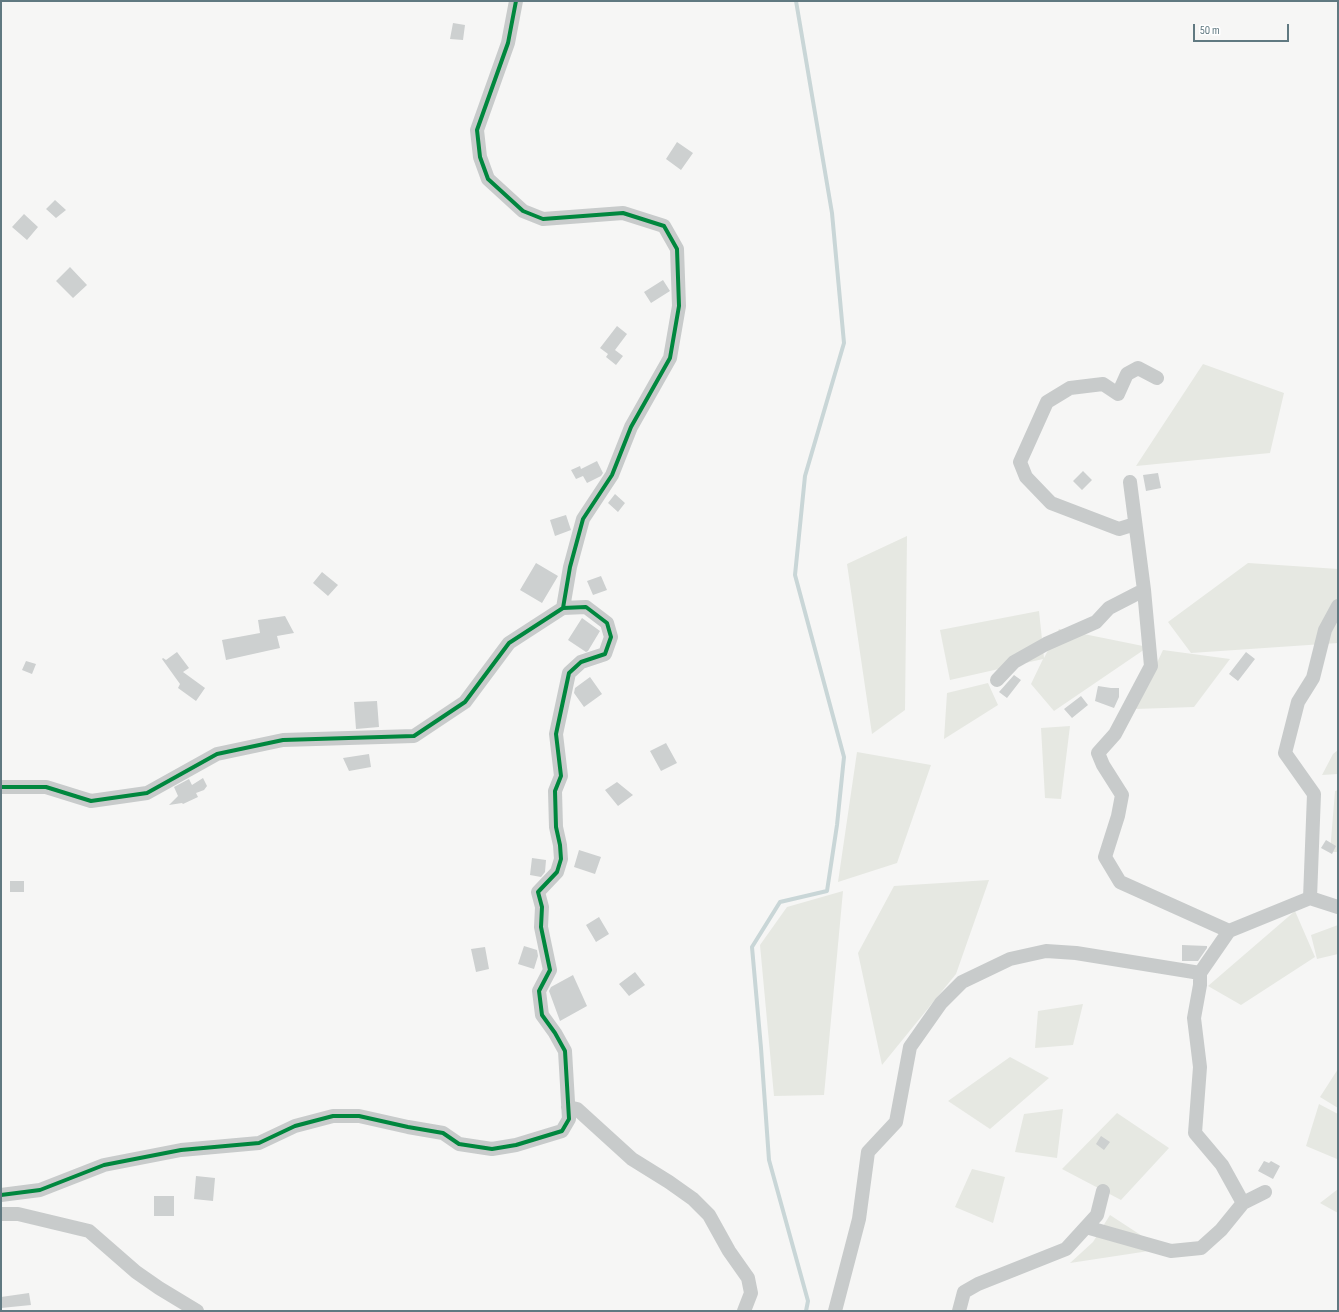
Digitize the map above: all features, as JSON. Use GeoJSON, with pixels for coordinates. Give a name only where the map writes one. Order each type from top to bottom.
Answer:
{"type":"FeatureCollection","features":[{"type":"Feature","properties":{"kind":"street"},"geometry":{"type":"LineString","coordinates":[[516,1],[508,43],[477,130],[480,157],[488,179],[523,211],[543,219],[622,213],[664,226],[677,249],[679,306],[670,358],[631,427],[612,475],[583,519],[570,566],[563,608]]}},
{"type":"Feature","properties":{"kind":"street"},"geometry":{"type":"LineString","coordinates":[[1135,524],[1119,528],[1051,503],[1026,478],[1020,462],[1047,402],[1070,388],[1103,384],[1118,394],[1127,374],[1138,368],[1156,378]]}},
{"type":"Feature","properties":{"kind":"street"},"geometry":{"type":"LineString","coordinates":[[1130,482],[1152,666],[1114,734],[1098,754],[1103,765],[1122,795],[1118,816],[1104,857],[1120,882],[1229,931]]}},
{"type":"Feature","properties":{"kind":"street"},"geometry":{"type":"LineString","coordinates":[[997,680],[1014,662],[1046,644],[1096,622],[1109,608],[1144,590]]}},
{"type":"Feature","properties":{"kind":"street"},"geometry":{"type":"LineString","coordinates":[[1310,898],[1314,794],[1285,753],[1298,702],[1313,678],[1325,630],[1338,606]]}},
{"type":"Feature","properties":{"kind":"street"},"geometry":{"type":"LineString","coordinates":[[1,788],[46,787],[91,801],[147,793],[217,754],[283,740],[414,736],[465,702],[509,643],[563,608],[586,607],[607,623],[611,637],[605,654],[581,662],[569,673],[556,734],[561,776],[555,792],[556,827],[561,859],[557,872],[538,892],[542,908],[541,927],[550,970],[539,991],[542,1015],[555,1032],[565,1051],[569,1119],[562,1131],[516,1145],[492,1149],[459,1144],[443,1133],[359,1116],[333,1116],[295,1126],[259,1143],[181,1150],[104,1164],[40,1190],[1,1194]]}},
{"type":"Feature","properties":{"kind":"street"},"geometry":{"type":"LineString","coordinates":[[1243,1203],[1222,1165],[1195,1133],[1200,1068],[1194,1018],[1200,984],[1200,973],[1229,931],[1310,898],[1338,907]]}},
{"type":"Feature","properties":{"kind":"street"},"geometry":{"type":"LineString","coordinates":[[835,1311],[859,1219],[868,1152],[896,1122],[910,1047],[941,1003],[962,982],[1010,959],[1046,951],[1076,953],[1200,973]]}},
{"type":"Feature","properties":{"kind":"street"},"geometry":{"type":"LineString","coordinates":[[568,1107],[577,1109],[632,1159],[693,1199],[709,1215],[729,1251],[748,1278],[751,1293],[744,1311]]}},
{"type":"Feature","properties":{"kind":"street"},"geometry":{"type":"LineString","coordinates":[[959,1311],[964,1292],[978,1284],[1066,1250],[1097,1215],[1103,1191]]}},
{"type":"Feature","properties":{"kind":"street"},"geometry":{"type":"LineString","coordinates":[[1086,1227],[1171,1251],[1201,1248],[1221,1230],[1243,1203],[1265,1192]]}},
{"type":"Feature","properties":{"kind":"street"},"geometry":{"type":"LineString","coordinates":[[1,1214],[18,1214],[89,1231],[136,1272],[197,1311]]}},
{"type":"Feature","properties":{"kind":"shaded area"},"geometry":{"type":"Polygon","coordinates":[[[1203,364],[1284,393],[1270,453],[1136,466],[1203,364]]]}},
{"type":"Feature","properties":{"kind":"shaded area"},"geometry":{"type":"Polygon","coordinates":[[[907,536],[905,710],[872,734],[847,564],[907,536]]]}},
{"type":"Feature","properties":{"kind":"shaded area"},"geometry":{"type":"Polygon","coordinates":[[[1248,563],[1338,569],[1338,643],[1191,653],[1168,622],[1248,563]]]}},
{"type":"Feature","properties":{"kind":"shaded area"},"geometry":{"type":"Polygon","coordinates":[[[1039,611],[1044,658],[1059,629],[1148,647],[1054,711],[1031,684],[1043,659],[950,680],[940,630],[1039,611]]]}},
{"type":"Feature","properties":{"kind":"shaded area"},"geometry":{"type":"Polygon","coordinates":[[[1163,650],[1230,659],[1194,707],[1135,709],[1163,650]]]}},
{"type":"Feature","properties":{"kind":"shaded area"},"geometry":{"type":"Polygon","coordinates":[[[988,683],[998,705],[944,739],[947,693],[988,683]]]}},
{"type":"Feature","properties":{"kind":"shaded area"},"geometry":{"type":"Polygon","coordinates":[[[1070,726],[1061,799],[1045,798],[1041,728],[1070,726]]]}},
{"type":"Feature","properties":{"kind":"shaded area"},"geometry":{"type":"Polygon","coordinates":[[[1338,750],[1338,774],[1322,775],[1333,754],[1338,750]]]}},
{"type":"Feature","properties":{"kind":"shaded area"},"geometry":{"type":"Polygon","coordinates":[[[857,752],[931,765],[897,863],[838,882],[857,752]]]}},
{"type":"Feature","properties":{"kind":"shaded area"},"geometry":{"type":"Polygon","coordinates":[[[1338,790],[1338,852],[1330,852],[1335,791],[1338,790]]]}},
{"type":"Feature","properties":{"kind":"shaded area"},"geometry":{"type":"Polygon","coordinates":[[[989,880],[956,974],[882,1065],[858,953],[894,886],[989,880]]]}},
{"type":"Feature","properties":{"kind":"shaded area"},"geometry":{"type":"Polygon","coordinates":[[[843,891],[824,1095],[774,1096],[760,945],[787,907],[843,891]]]}},
{"type":"Feature","properties":{"kind":"shaded area"},"geometry":{"type":"Polygon","coordinates":[[[1295,911],[1315,957],[1241,1005],[1208,986],[1295,911]]]}},
{"type":"Feature","properties":{"kind":"shaded area"},"geometry":{"type":"Polygon","coordinates":[[[1338,925],[1338,954],[1317,959],[1311,935],[1338,925]]]}},
{"type":"Feature","properties":{"kind":"shaded area"},"geometry":{"type":"Polygon","coordinates":[[[1083,1004],[1073,1045],[1035,1048],[1038,1011],[1083,1004]]]}},
{"type":"Feature","properties":{"kind":"shaded area"},"geometry":{"type":"Polygon","coordinates":[[[1010,1057],[1049,1078],[990,1129],[948,1101],[1010,1057]]]}},
{"type":"Feature","properties":{"kind":"shaded area"},"geometry":{"type":"Polygon","coordinates":[[[1338,1069],[1338,1108],[1320,1097],[1338,1069]]]}},
{"type":"Feature","properties":{"kind":"shaded area"},"geometry":{"type":"Polygon","coordinates":[[[1319,1104],[1338,1114],[1337,1159],[1306,1146],[1319,1104]]]}},
{"type":"Feature","properties":{"kind":"shaded area"},"geometry":{"type":"Polygon","coordinates":[[[1063,1109],[1057,1158],[1015,1152],[1024,1114],[1063,1109]]]}},
{"type":"Feature","properties":{"kind":"shaded area"},"geometry":{"type":"Polygon","coordinates":[[[1117,1113],[1169,1148],[1121,1200],[1062,1169],[1117,1113]]]}},
{"type":"Feature","properties":{"kind":"shaded area"},"geometry":{"type":"Polygon","coordinates":[[[972,1169],[1005,1177],[993,1223],[955,1207],[972,1169]]]}},
{"type":"Feature","properties":{"kind":"shaded area"},"geometry":{"type":"Polygon","coordinates":[[[1338,1189],[1338,1213],[1320,1203],[1338,1189]]]}},
{"type":"Feature","properties":{"kind":"shaded area"},"geometry":{"type":"Polygon","coordinates":[[[1110,1215],[1162,1249],[1070,1263],[1093,1242],[1110,1215]]]}},
{"type":"Feature","properties":{"kind":"building"},"geometry":{"type":"Polygon","coordinates":[[[453,23],[465,25],[463,40],[450,39],[453,23]]]}},
{"type":"Feature","properties":{"kind":"building"},"geometry":{"type":"Polygon","coordinates":[[[677,142],[693,153],[681,170],[666,159],[677,142]]]}},
{"type":"Feature","properties":{"kind":"building"},"geometry":{"type":"Polygon","coordinates":[[[55,200],[66,210],[56,218],[46,209],[55,200]]]}},
{"type":"Feature","properties":{"kind":"building"},"geometry":{"type":"Polygon","coordinates":[[[24,214],[38,227],[27,240],[12,227],[24,214]]]}},
{"type":"Feature","properties":{"kind":"building"},"geometry":{"type":"Polygon","coordinates":[[[70,267],[87,285],[73,298],[56,281],[70,267]]]}},
{"type":"Feature","properties":{"kind":"building"},"geometry":{"type":"Polygon","coordinates":[[[663,280],[670,291],[651,303],[644,292],[663,280]]]}},
{"type":"Feature","properties":{"kind":"building"},"geometry":{"type":"Polygon","coordinates":[[[617,326],[627,334],[615,350],[623,356],[616,365],[606,357],[608,354],[600,348],[617,326]]]}},
{"type":"Feature","properties":{"kind":"building"},"geometry":{"type":"Polygon","coordinates":[[[597,461],[603,473],[601,476],[587,483],[583,476],[576,479],[571,470],[580,466],[581,469],[597,461]]]}},
{"type":"Feature","properties":{"kind":"building"},"geometry":{"type":"Polygon","coordinates":[[[1083,471],[1092,480],[1082,490],[1073,481],[1083,471]]]}},
{"type":"Feature","properties":{"kind":"building"},"geometry":{"type":"Polygon","coordinates":[[[1158,473],[1161,488],[1146,491],[1143,475],[1158,473]]]}},
{"type":"Feature","properties":{"kind":"building"},"geometry":{"type":"Polygon","coordinates":[[[615,494],[625,503],[618,512],[608,503],[615,494]]]}},
{"type":"Feature","properties":{"kind":"building"},"geometry":{"type":"Polygon","coordinates":[[[566,515],[571,530],[555,536],[550,520],[566,515]]]}},
{"type":"Feature","properties":{"kind":"building"},"geometry":{"type":"Polygon","coordinates":[[[536,563],[558,576],[542,603],[520,590],[536,563]]]}},
{"type":"Feature","properties":{"kind":"building"},"geometry":{"type":"Polygon","coordinates":[[[322,572],[338,585],[328,596],[313,583],[322,572]]]}},
{"type":"Feature","properties":{"kind":"building"},"geometry":{"type":"Polygon","coordinates":[[[601,576],[607,590],[593,595],[587,581],[601,576]]]}},
{"type":"Feature","properties":{"kind":"building"},"geometry":{"type":"Polygon","coordinates":[[[285,616],[294,633],[277,636],[280,648],[226,660],[222,640],[260,633],[258,620],[285,616]]]}},
{"type":"Feature","properties":{"kind":"building"},"geometry":{"type":"Polygon","coordinates":[[[582,618],[600,631],[586,652],[568,640],[582,618]]]}},
{"type":"Feature","properties":{"kind":"building"},"geometry":{"type":"Polygon","coordinates":[[[177,652],[189,668],[183,672],[205,688],[196,701],[178,688],[180,684],[162,659],[163,658],[166,660],[177,652]]]}},
{"type":"Feature","properties":{"kind":"building"},"geometry":{"type":"Polygon","coordinates":[[[1246,652],[1255,659],[1238,681],[1229,674],[1246,652]]]}},
{"type":"Feature","properties":{"kind":"building"},"geometry":{"type":"Polygon","coordinates":[[[26,661],[36,664],[32,674],[22,670],[26,661]]]}},
{"type":"Feature","properties":{"kind":"building"},"geometry":{"type":"Polygon","coordinates":[[[1014,675],[1021,680],[1007,698],[999,692],[1014,675]]]}},
{"type":"Feature","properties":{"kind":"building"},"geometry":{"type":"Polygon","coordinates":[[[590,677],[602,694],[584,707],[574,693],[575,688],[590,677]]]}},
{"type":"Feature","properties":{"kind":"building"},"geometry":{"type":"Polygon","coordinates":[[[1098,686],[1119,688],[1119,697],[1114,708],[1095,701],[1098,686]]]}},
{"type":"Feature","properties":{"kind":"building"},"geometry":{"type":"Polygon","coordinates":[[[1081,696],[1088,705],[1072,718],[1064,709],[1081,696]]]}},
{"type":"Feature","properties":{"kind":"building"},"geometry":{"type":"Polygon","coordinates":[[[377,701],[379,727],[356,729],[354,702],[377,701]]]}},
{"type":"Feature","properties":{"kind":"building"},"geometry":{"type":"Polygon","coordinates":[[[666,743],[677,763],[661,771],[650,751],[666,743]]]}},
{"type":"Feature","properties":{"kind":"building"},"geometry":{"type":"Polygon","coordinates":[[[369,754],[371,767],[349,771],[343,758],[369,754]]]}},
{"type":"Feature","properties":{"kind":"building"},"geometry":{"type":"Polygon","coordinates":[[[203,778],[207,786],[204,790],[196,793],[198,797],[183,804],[169,805],[178,796],[174,787],[189,779],[192,785],[203,778]]]}},
{"type":"Feature","properties":{"kind":"building"},"geometry":{"type":"Polygon","coordinates":[[[617,782],[633,795],[618,806],[605,790],[617,782]]]}},
{"type":"Feature","properties":{"kind":"building"},"geometry":{"type":"Polygon","coordinates":[[[1326,840],[1336,846],[1332,854],[1321,848],[1326,840]]]}},
{"type":"Feature","properties":{"kind":"building"},"geometry":{"type":"Polygon","coordinates":[[[579,850],[601,857],[595,874],[574,867],[579,850]]]}},
{"type":"Feature","properties":{"kind":"building"},"geometry":{"type":"Polygon","coordinates":[[[532,858],[546,860],[545,872],[541,877],[530,875],[532,858]]]}},
{"type":"Feature","properties":{"kind":"building"},"geometry":{"type":"Polygon","coordinates":[[[10,881],[24,881],[24,892],[10,892],[10,881]]]}},
{"type":"Feature","properties":{"kind":"building"},"geometry":{"type":"Polygon","coordinates":[[[599,917],[609,934],[596,942],[586,925],[599,917]]]}},
{"type":"Feature","properties":{"kind":"building"},"geometry":{"type":"Polygon","coordinates":[[[1182,945],[1207,946],[1207,948],[1198,961],[1182,961],[1182,945]]]}},
{"type":"Feature","properties":{"kind":"building"},"geometry":{"type":"Polygon","coordinates":[[[524,946],[537,950],[538,956],[534,969],[518,964],[524,946]]]}},
{"type":"Feature","properties":{"kind":"building"},"geometry":{"type":"Polygon","coordinates":[[[485,947],[489,969],[476,972],[471,949],[485,947]]]}},
{"type":"Feature","properties":{"kind":"building"},"geometry":{"type":"Polygon","coordinates":[[[635,972],[645,985],[629,996],[619,984],[635,972]]]}},
{"type":"Feature","properties":{"kind":"building"},"geometry":{"type":"Polygon","coordinates":[[[573,975],[587,1006],[560,1021],[549,991],[551,987],[573,975]]]}},
{"type":"Feature","properties":{"kind":"building"},"geometry":{"type":"Polygon","coordinates":[[[1101,1136],[1110,1142],[1104,1150],[1096,1144],[1101,1136]]]}},
{"type":"Feature","properties":{"kind":"building"},"geometry":{"type":"Polygon","coordinates":[[[1264,1161],[1269,1163],[1271,1161],[1280,1166],[1273,1179],[1258,1171],[1264,1161]]]}},
{"type":"Feature","properties":{"kind":"building"},"geometry":{"type":"Polygon","coordinates":[[[196,1176],[215,1178],[213,1201],[194,1199],[196,1176]]]}},
{"type":"Feature","properties":{"kind":"building"},"geometry":{"type":"Polygon","coordinates":[[[154,1196],[174,1196],[174,1216],[154,1216],[154,1196]]]}},
{"type":"Feature","properties":{"kind":"building"},"geometry":{"type":"Polygon","coordinates":[[[29,1293],[31,1305],[1,1308],[1,1297],[29,1293]]]}},
{"type":"Feature","properties":{"kind":"waterway"},"geometry":{"type":"LineString","coordinates":[[796,1],[832,213],[844,343],[805,476],[795,575],[844,757],[837,825],[827,891],[780,902],[752,947],[769,1160],[808,1301],[806,1311]]}},
{"type":"Feature","properties":{"kind":"cycle path"},"geometry":{"type":"LineString","coordinates":[[1,787],[46,787],[91,801],[147,793],[217,754],[283,740],[414,736],[465,702],[509,643],[563,608],[570,567],[583,519],[612,475],[631,427],[670,358],[679,306],[677,249],[664,226],[623,213],[543,219],[523,211],[488,179],[480,157],[477,130],[508,43],[516,1]]}},
{"type":"Feature","properties":{"kind":"cycle path"},"geometry":{"type":"LineString","coordinates":[[1,1195],[40,1190],[104,1165],[181,1150],[259,1143],[295,1126],[333,1116],[359,1116],[443,1133],[459,1144],[492,1149],[516,1145],[562,1131],[569,1119],[565,1051],[555,1033],[542,1015],[539,991],[550,970],[541,927],[542,907],[538,892],[557,872],[561,859],[556,827],[555,791],[561,776],[556,734],[569,673],[581,662],[605,654],[611,637],[607,623],[586,607],[563,608]]}}]}
